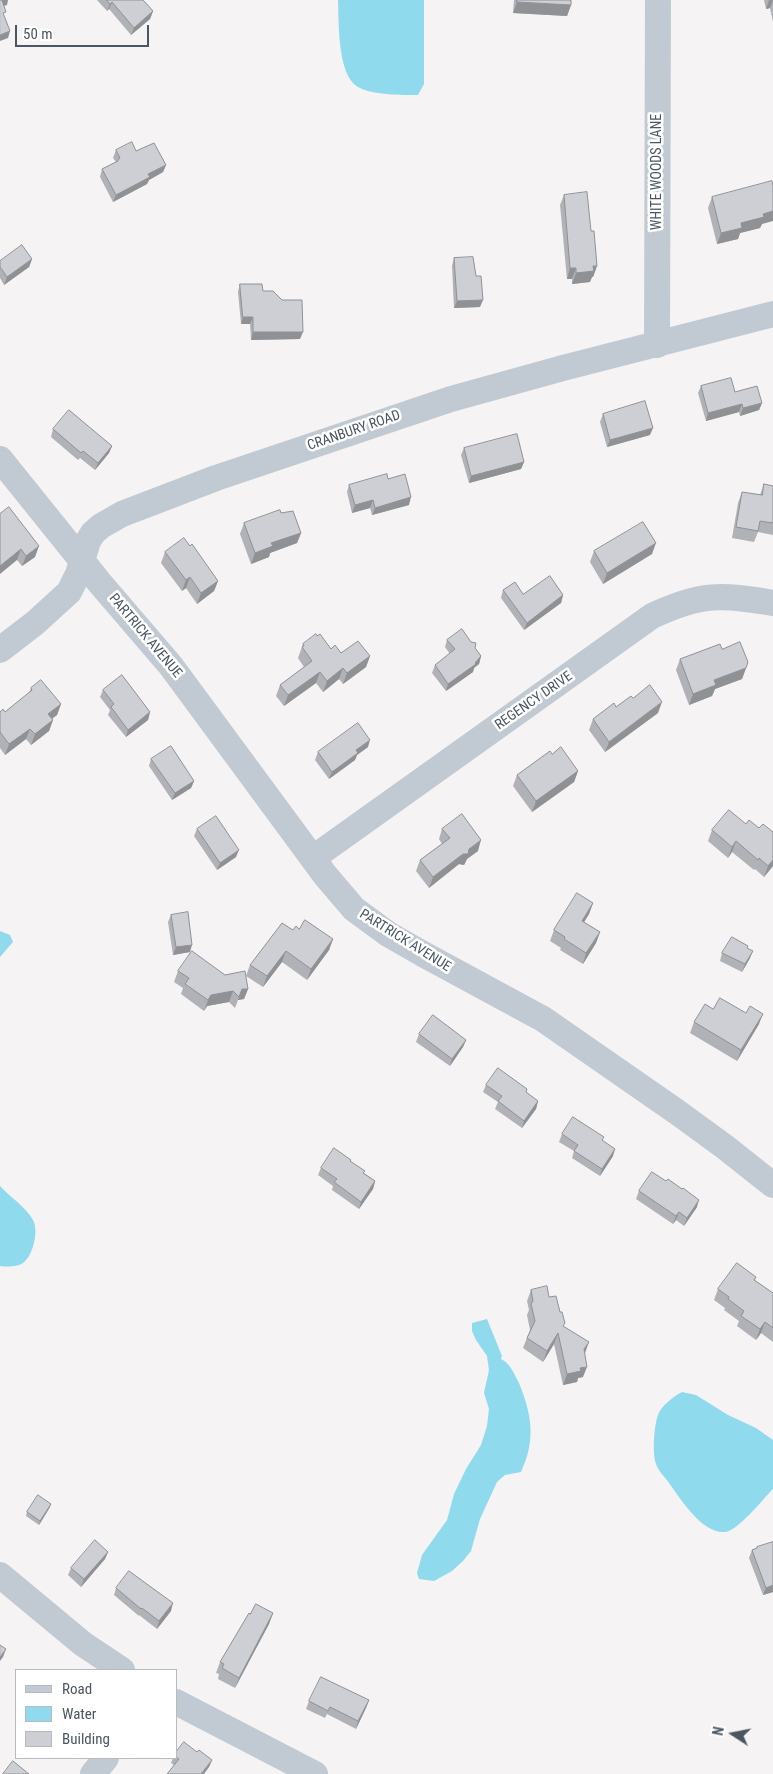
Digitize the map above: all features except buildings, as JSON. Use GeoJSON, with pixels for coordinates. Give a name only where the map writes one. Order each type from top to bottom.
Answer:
{"type":"FeatureCollection","features":[{"type":"Feature","properties":{"kind":"street","name":"WHITE WOODS LANE"},"geometry":{"type":"LineString","coordinates":[[657,345],[658,0]]}},
{"type":"Feature","properties":{"kind":"street","name":"CRANBURY ROAD"},"geometry":{"type":"LineString","coordinates":[[0,650],[35,623],[68,592],[78,574],[88,541],[93,533],[122,514],[216,478],[451,399],[773,314]]}},
{"type":"Feature","properties":{"kind":"street","name":"PARTRICK AVENUE"},"geometry":{"type":"LineString","coordinates":[[0,459],[82,561],[177,673],[346,900],[368,920],[436,962],[543,1019],[678,1112],[773,1185]]}},
{"type":"Feature","properties":{"kind":"street","name":"REGENCY DRIVE"},"geometry":{"type":"LineString","coordinates":[[313,858],[652,616],[677,604],[701,598],[727,596],[773,603]]}},
{"type":"Feature","properties":{"kind":"street"},"geometry":{"type":"LineString","coordinates":[[0,1575],[84,1644],[121,1669]]}},
{"type":"Feature","properties":{"kind":"street"},"geometry":{"type":"LineString","coordinates":[[178,1703],[315,1774]]}},
{"type":"Feature","properties":{"kind":"street"},"geometry":{"type":"LineString","coordinates":[[93,1774],[105,1759]]}},
{"type":"Feature","properties":{"kind":"water"},"geometry":{"type":"Polygon","coordinates":[[[338,0],[424,0],[424,84],[418,95],[372,92],[360,88],[352,82],[343,62],[339,35],[338,0]]]}},
{"type":"Feature","properties":{"kind":"water"},"geometry":{"type":"Polygon","coordinates":[[[0,931],[10,935],[13,942],[0,957],[0,931]]]}},
{"type":"Feature","properties":{"kind":"water"},"geometry":{"type":"Polygon","coordinates":[[[0,1186],[26,1211],[35,1225],[34,1243],[27,1260],[21,1264],[9,1267],[0,1266],[0,1186]]]}},
{"type":"Feature","properties":{"kind":"water"},"geometry":{"type":"Polygon","coordinates":[[[487,1319],[502,1356],[501,1359],[512,1370],[527,1406],[531,1428],[529,1449],[521,1472],[505,1475],[497,1482],[480,1519],[471,1551],[463,1561],[452,1571],[434,1581],[419,1579],[417,1573],[422,1555],[447,1520],[454,1494],[466,1469],[481,1445],[487,1426],[489,1409],[484,1393],[489,1370],[487,1356],[476,1340],[472,1331],[472,1323],[487,1319]]]}},
{"type":"Feature","properties":{"kind":"water"},"geometry":{"type":"Polygon","coordinates":[[[682,1392],[696,1395],[728,1415],[756,1428],[773,1440],[773,1489],[743,1521],[725,1532],[716,1531],[708,1527],[692,1514],[656,1464],[654,1440],[658,1415],[668,1402],[682,1392]]]}}]}
